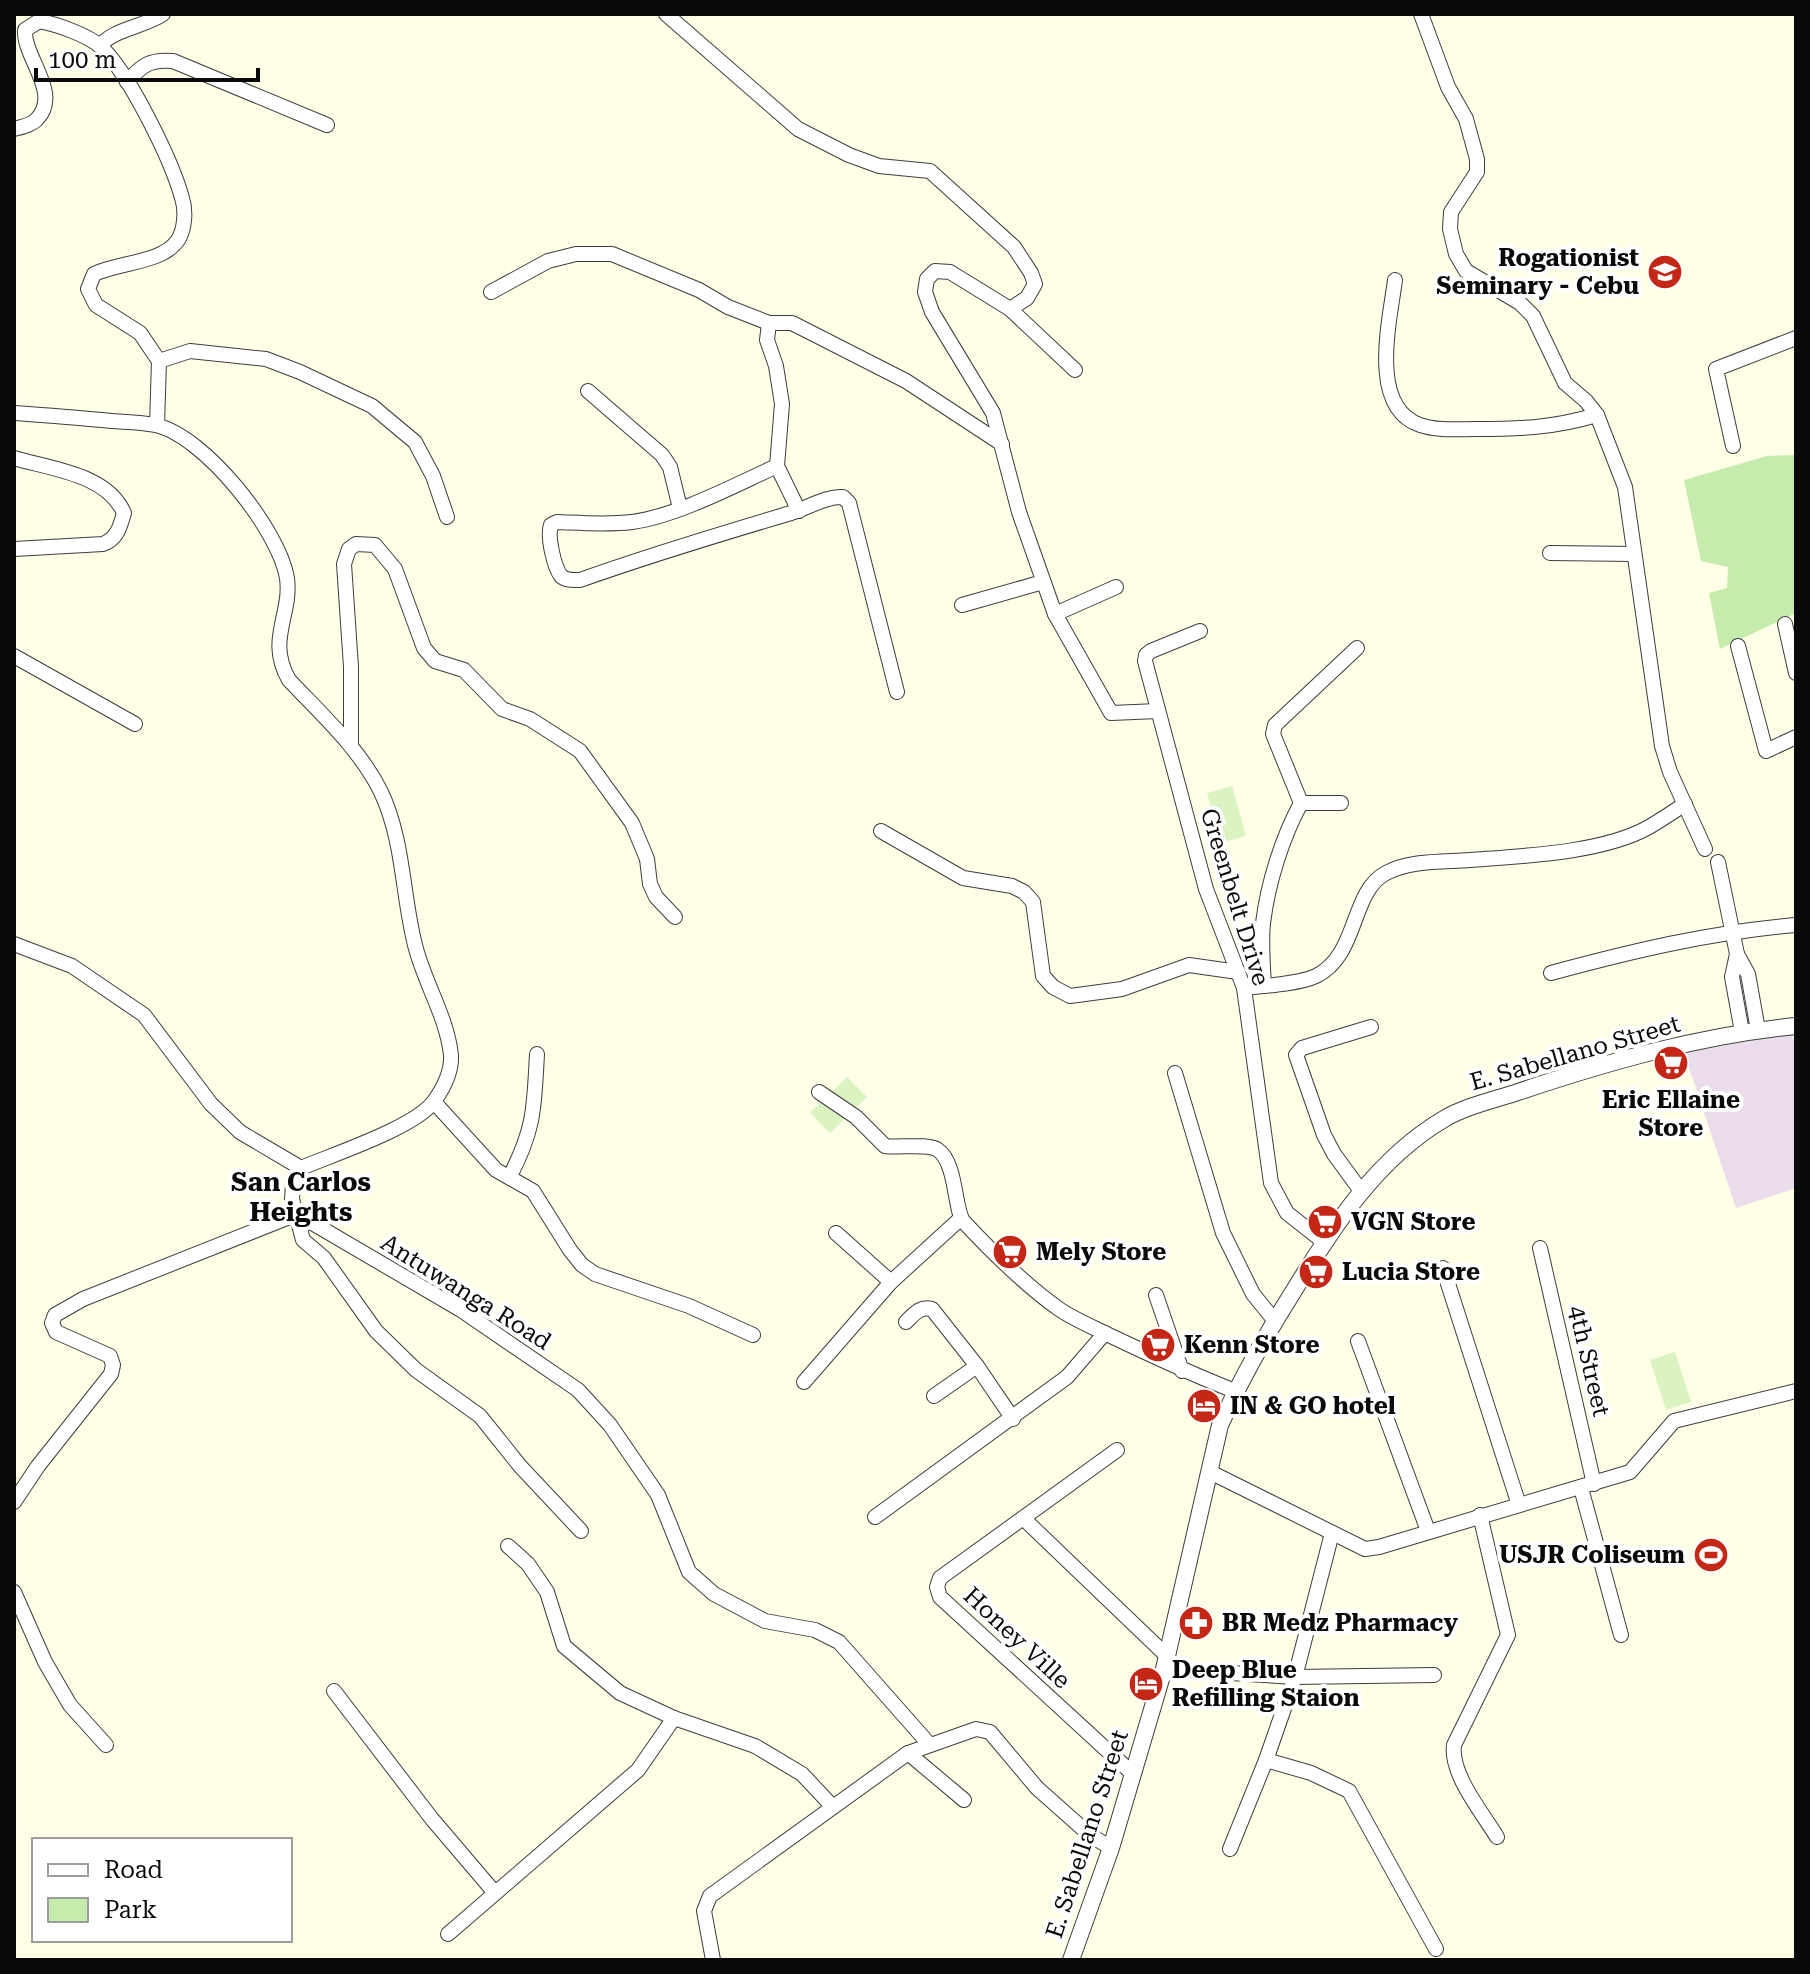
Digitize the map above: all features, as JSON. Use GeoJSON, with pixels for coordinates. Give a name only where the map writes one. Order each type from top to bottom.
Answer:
{"type":"FeatureCollection","features":[{"type":"Feature","properties":{"kind":"street"},"geometry":{"type":"LineString","coordinates":[[100,46],[111,35],[134,29],[163,14]]}},
{"type":"Feature","properties":{"kind":"street"},"geometry":{"type":"LineString","coordinates":[[666,14],[798,129],[849,155],[879,166],[930,171],[1014,247],[1031,273],[1035,284],[1027,298],[1010,309]]}},
{"type":"Feature","properties":{"kind":"street"},"geometry":{"type":"LineString","coordinates":[[1421,14],[1448,87],[1466,119],[1477,159],[1477,172],[1451,212],[1450,229],[1456,254],[1466,271],[1520,303],[1533,316],[1565,383],[1597,415],[1625,487],[1662,746],[1705,849]]}},
{"type":"Feature","properties":{"kind":"street"},"geometry":{"type":"LineString","coordinates":[[14,129],[36,121],[43,110],[45,94],[24,41],[25,30],[39,21],[56,24],[100,46],[127,82],[159,139],[183,200],[184,220],[178,240],[162,255],[112,266],[94,274],[88,289],[96,305],[140,333],[159,361],[157,425]]}},
{"type":"Feature","properties":{"kind":"street"},"geometry":{"type":"LineString","coordinates":[[127,82],[143,63],[157,59],[173,61],[327,125]]}},
{"type":"Feature","properties":{"kind":"street"},"geometry":{"type":"LineString","coordinates":[[491,292],[548,261],[576,254],[612,254],[769,323],[792,323],[906,381],[1002,444]]}},
{"type":"Feature","properties":{"kind":"street"},"geometry":{"type":"LineString","coordinates":[[1075,370],[1010,309],[950,272],[935,271],[927,279],[925,292],[932,312],[993,413],[1019,512],[1055,614],[1111,713],[1158,711]]}},
{"type":"Feature","properties":{"kind":"street"},"geometry":{"type":"LineString","coordinates":[[1395,280],[1385,346],[1388,383],[1400,411],[1411,421],[1429,428],[1534,429],[1559,426],[1597,415]]}},
{"type":"Feature","properties":{"kind":"street"},"geometry":{"type":"LineString","coordinates":[[769,323],[767,340],[776,366],[782,404],[777,466],[799,511]]}},
{"type":"Feature","properties":{"kind":"street"},"geometry":{"type":"LineString","coordinates":[[1733,446],[1716,369],[1796,338]]}},
{"type":"Feature","properties":{"kind":"street"},"geometry":{"type":"LineString","coordinates":[[159,361],[190,351],[266,359],[372,406],[415,442],[433,476],[447,517]]}},
{"type":"Feature","properties":{"kind":"street"},"geometry":{"type":"LineString","coordinates":[[588,391],[662,455],[674,479],[680,508]]}},
{"type":"Feature","properties":{"kind":"street"},"geometry":{"type":"LineString","coordinates":[[14,413],[157,425],[191,442],[220,470],[257,514],[277,547],[287,580],[279,644],[282,667],[289,680],[351,745],[380,790],[395,827],[415,945],[446,1031],[451,1056],[449,1074],[434,1102],[408,1122],[301,1168],[293,1185],[292,1199],[303,1240],[324,1258],[376,1331],[416,1370],[480,1416],[520,1466],[581,1531]]}},
{"type":"Feature","properties":{"kind":"street"},"geometry":{"type":"LineString","coordinates":[[14,458],[87,479],[111,493],[124,513],[112,541],[103,544],[14,549]]}},
{"type":"Feature","properties":{"kind":"street"},"geometry":{"type":"LineString","coordinates":[[777,466],[680,508],[634,522],[557,522],[551,525],[549,538],[560,574],[563,578],[580,580],[644,557],[843,497],[849,503],[897,692]]}},
{"type":"Feature","properties":{"kind":"street"},"geometry":{"type":"LineString","coordinates":[[351,745],[351,667],[344,564],[349,549],[365,543],[375,545],[384,552],[395,569],[424,648],[435,661],[464,670],[502,709],[530,719],[580,751],[632,823],[647,859],[650,884],[656,897],[675,917]]}},
{"type":"Feature","properties":{"kind":"street"},"geometry":{"type":"LineString","coordinates":[[1550,553],[1634,554]]}},
{"type":"Feature","properties":{"kind":"street"},"geometry":{"type":"LineString","coordinates":[[962,605],[1043,582]]}},
{"type":"Feature","properties":{"kind":"street"},"geometry":{"type":"LineString","coordinates":[[1055,614],[1116,587]]}},
{"type":"Feature","properties":{"kind":"street"},"geometry":{"type":"LineString","coordinates":[[1785,624],[1796,673]]}},
{"type":"Feature","properties":{"kind":"street","name":"Greenbelt Drive"},"geometry":{"type":"LineString","coordinates":[[1200,631],[1146,655],[1145,661],[1206,889],[1244,988],[1271,1183],[1287,1213],[1324,1242]]}},
{"type":"Feature","properties":{"kind":"street"},"geometry":{"type":"LineString","coordinates":[[1738,646],[1766,751],[1796,737]]}},
{"type":"Feature","properties":{"kind":"street"},"geometry":{"type":"LineString","coordinates":[[1301,803],[1273,734],[1275,725],[1357,648]]}},
{"type":"Feature","properties":{"kind":"street"},"geometry":{"type":"LineString","coordinates":[[14,656],[135,724]]}},
{"type":"Feature","properties":{"kind":"street"},"geometry":{"type":"LineString","coordinates":[[1264,986],[1265,911],[1289,825],[1301,803]]}},
{"type":"Feature","properties":{"kind":"street"},"geometry":{"type":"LineString","coordinates":[[1301,803],[1341,803]]}},
{"type":"Feature","properties":{"kind":"street"},"geometry":{"type":"LineString","coordinates":[[1244,988],[1315,976],[1337,960],[1369,888],[1384,874],[1405,866],[1533,855],[1610,842],[1647,828],[1685,804]]}},
{"type":"Feature","properties":{"kind":"street"},"geometry":{"type":"LineString","coordinates":[[881,831],[963,878],[1012,886],[1024,892],[1033,902],[1043,976],[1053,987],[1070,996],[1122,989],[1189,965],[1238,972]]}},
{"type":"Feature","properties":{"kind":"street"},"geometry":{"type":"LineString","coordinates":[[1718,862],[1737,954],[1748,974],[1750,1031]]}},
{"type":"Feature","properties":{"kind":"street"},"geometry":{"type":"LineString","coordinates":[[1551,973],[1641,949],[1732,931],[1796,925]]}},
{"type":"Feature","properties":{"kind":"street"},"geometry":{"type":"LineString","coordinates":[[14,944],[72,966],[144,1015],[211,1104],[240,1132],[301,1168]]}},
{"type":"Feature","properties":{"kind":"street","name":"E. Sabellano Street"},"geometry":{"type":"LineString","coordinates":[[1071,1960],[1111,1848],[1165,1663],[1220,1425],[1235,1391],[1275,1321],[1324,1242],[1361,1191],[1406,1147],[1445,1118],[1568,1075],[1750,1031],[1796,1026]]}},
{"type":"Feature","properties":{"kind":"street"},"geometry":{"type":"LineString","coordinates":[[1361,1191],[1324,1135],[1296,1055],[1302,1048],[1371,1027]]}},
{"type":"Feature","properties":{"kind":"street"},"geometry":{"type":"LineString","coordinates":[[510,1176],[531,1130],[537,1054]]}},
{"type":"Feature","properties":{"kind":"street"},"geometry":{"type":"LineString","coordinates":[[1175,1073],[1223,1233],[1253,1294],[1275,1321]]}},
{"type":"Feature","properties":{"kind":"street"},"geometry":{"type":"LineString","coordinates":[[819,1092],[856,1117],[885,1146],[935,1147],[945,1155],[960,1219],[1061,1310],[1182,1371],[1235,1391]]}},
{"type":"Feature","properties":{"kind":"street"},"geometry":{"type":"LineString","coordinates":[[434,1102],[496,1170],[533,1191],[582,1265],[595,1274],[689,1306],[753,1335]]}},
{"type":"Feature","properties":{"kind":"street"},"geometry":{"type":"LineString","coordinates":[[14,1502],[38,1466],[111,1374],[113,1365],[110,1356],[56,1332],[52,1323],[55,1315],[83,1299],[297,1214]]}},
{"type":"Feature","properties":{"kind":"street","name":"Antuwanga Road"},"geometry":{"type":"LineString","coordinates":[[297,1214],[461,1310],[578,1390],[610,1425],[658,1495],[689,1572],[714,1594],[765,1621],[815,1630],[839,1642],[929,1744]]}},
{"type":"Feature","properties":{"kind":"street"},"geometry":{"type":"LineString","coordinates":[[804,1382],[891,1282],[960,1219]]}},
{"type":"Feature","properties":{"kind":"street"},"geometry":{"type":"LineString","coordinates":[[836,1233],[891,1282]]}},
{"type":"Feature","properties":{"kind":"street","name":"4th Street"},"geometry":{"type":"LineString","coordinates":[[1540,1248],[1621,1635]]}},
{"type":"Feature","properties":{"kind":"street"},"geometry":{"type":"LineString","coordinates":[[1443,1268],[1519,1505]]}},
{"type":"Feature","properties":{"kind":"street"},"geometry":{"type":"LineString","coordinates":[[1156,1295],[1182,1371]]}},
{"type":"Feature","properties":{"kind":"street"},"geometry":{"type":"LineString","coordinates":[[906,1322],[919,1310],[932,1309],[977,1366],[1013,1419]]}},
{"type":"Feature","properties":{"kind":"street"},"geometry":{"type":"LineString","coordinates":[[875,1517],[1067,1377],[1105,1333]]}},
{"type":"Feature","properties":{"kind":"street"},"geometry":{"type":"LineString","coordinates":[[1358,1341],[1428,1531]]}},
{"type":"Feature","properties":{"kind":"street"},"geometry":{"type":"LineString","coordinates":[[934,1396],[977,1366]]}},
{"type":"Feature","properties":{"kind":"street"},"geometry":{"type":"LineString","coordinates":[[1210,1472],[1365,1549],[1630,1472],[1674,1421],[1796,1391]]}},
{"type":"Feature","properties":{"kind":"street","name":"Honey Ville"},"geometry":{"type":"LineString","coordinates":[[1117,1450],[940,1578],[937,1587],[940,1597],[1133,1774]]}},
{"type":"Feature","properties":{"kind":"street"},"geometry":{"type":"LineString","coordinates":[[1480,1515],[1508,1635],[1454,1745],[1452,1757],[1457,1772],[1497,1837]]}},
{"type":"Feature","properties":{"kind":"street"},"geometry":{"type":"LineString","coordinates":[[1023,1518],[1165,1663],[1295,1677],[1434,1675]]}},
{"type":"Feature","properties":{"kind":"street"},"geometry":{"type":"LineString","coordinates":[[1230,1849],[1295,1677],[1332,1533]]}},
{"type":"Feature","properties":{"kind":"street"},"geometry":{"type":"LineString","coordinates":[[508,1546],[528,1564],[547,1592],[564,1646],[620,1693],[674,1718],[755,1746],[802,1774],[833,1807]]}},
{"type":"Feature","properties":{"kind":"street"},"geometry":{"type":"LineString","coordinates":[[14,1592],[45,1662],[70,1705],[106,1745]]}},
{"type":"Feature","properties":{"kind":"street"},"geometry":{"type":"LineString","coordinates":[[334,1691],[432,1819],[495,1893]]}},
{"type":"Feature","properties":{"kind":"street"},"geometry":{"type":"LineString","coordinates":[[448,1934],[638,1770],[674,1718]]}},
{"type":"Feature","properties":{"kind":"street"},"geometry":{"type":"LineString","coordinates":[[713,1960],[704,1911],[710,1896],[908,1753],[976,1729],[990,1732],[1037,1788],[1090,1835],[1111,1848]]}},
{"type":"Feature","properties":{"kind":"street"},"geometry":{"type":"LineString","coordinates":[[908,1753],[964,1800]]}},
{"type":"Feature","properties":{"kind":"street"},"geometry":{"type":"LineString","coordinates":[[1266,1760],[1311,1773],[1349,1791],[1436,1949]]}},
{"type":"Feature","properties":{"kind":"shaded area"},"geometry":{"type":"Polygon","coordinates":[[[1792,1033],[1796,1048],[1796,1188],[1736,1208],[1684,1053],[1792,1033]]]}},
{"type":"Feature","properties":{"kind":"green space"},"geometry":{"type":"Polygon","coordinates":[[[1796,455],[1796,613],[1720,649],[1709,593],[1727,588],[1728,567],[1701,561],[1684,480],[1767,456],[1796,455]]]}},
{"type":"Feature","properties":{"kind":"green space"},"geometry":{"type":"Polygon","coordinates":[[[1232,786],[1246,836],[1222,843],[1207,793],[1232,786]]]}},
{"type":"Feature","properties":{"kind":"green space"},"geometry":{"type":"Polygon","coordinates":[[[847,1077],[867,1097],[830,1133],[810,1113],[847,1077]]]}},
{"type":"Feature","properties":{"kind":"green space"},"geometry":{"type":"Polygon","coordinates":[[[1675,1352],[1691,1402],[1666,1410],[1650,1360],[1675,1352]]]}},
{"type":"Feature","properties":{"kind":"place","name":"Rogationist Seminary - Cebu"},"geometry":{"type":"Point","coordinates":[1665,272]}},
{"type":"Feature","properties":{"kind":"place","name":"Eric Ellaine Store"},"geometry":{"type":"Point","coordinates":[1671,1063]}},
{"type":"Feature","properties":{"kind":"place","name":"VGN Store"},"geometry":{"type":"Point","coordinates":[1325,1222]}},
{"type":"Feature","properties":{"kind":"place","name":"Mely Store"},"geometry":{"type":"Point","coordinates":[1010,1252]}},
{"type":"Feature","properties":{"kind":"place","name":"Lucia Store"},"geometry":{"type":"Point","coordinates":[1316,1272]}},
{"type":"Feature","properties":{"kind":"place","name":"Kenn Store"},"geometry":{"type":"Point","coordinates":[1158,1345]}},
{"type":"Feature","properties":{"kind":"place","name":"IN & GO hotel"},"geometry":{"type":"Point","coordinates":[1204,1406]}},
{"type":"Feature","properties":{"kind":"place","name":"USJR Coliseum"},"geometry":{"type":"Point","coordinates":[1711,1555]}},
{"type":"Feature","properties":{"kind":"place","name":"BR Medz Pharmacy"},"geometry":{"type":"Point","coordinates":[1196,1623]}},
{"type":"Feature","properties":{"kind":"place","name":"Deep Blue Refilling Staion"},"geometry":{"type":"Point","coordinates":[1146,1684]}},
{"type":"Feature","properties":{"kind":"district","name":"San Carlos Heights"},"geometry":{"type":"Point","coordinates":[301,1197]}}]}
